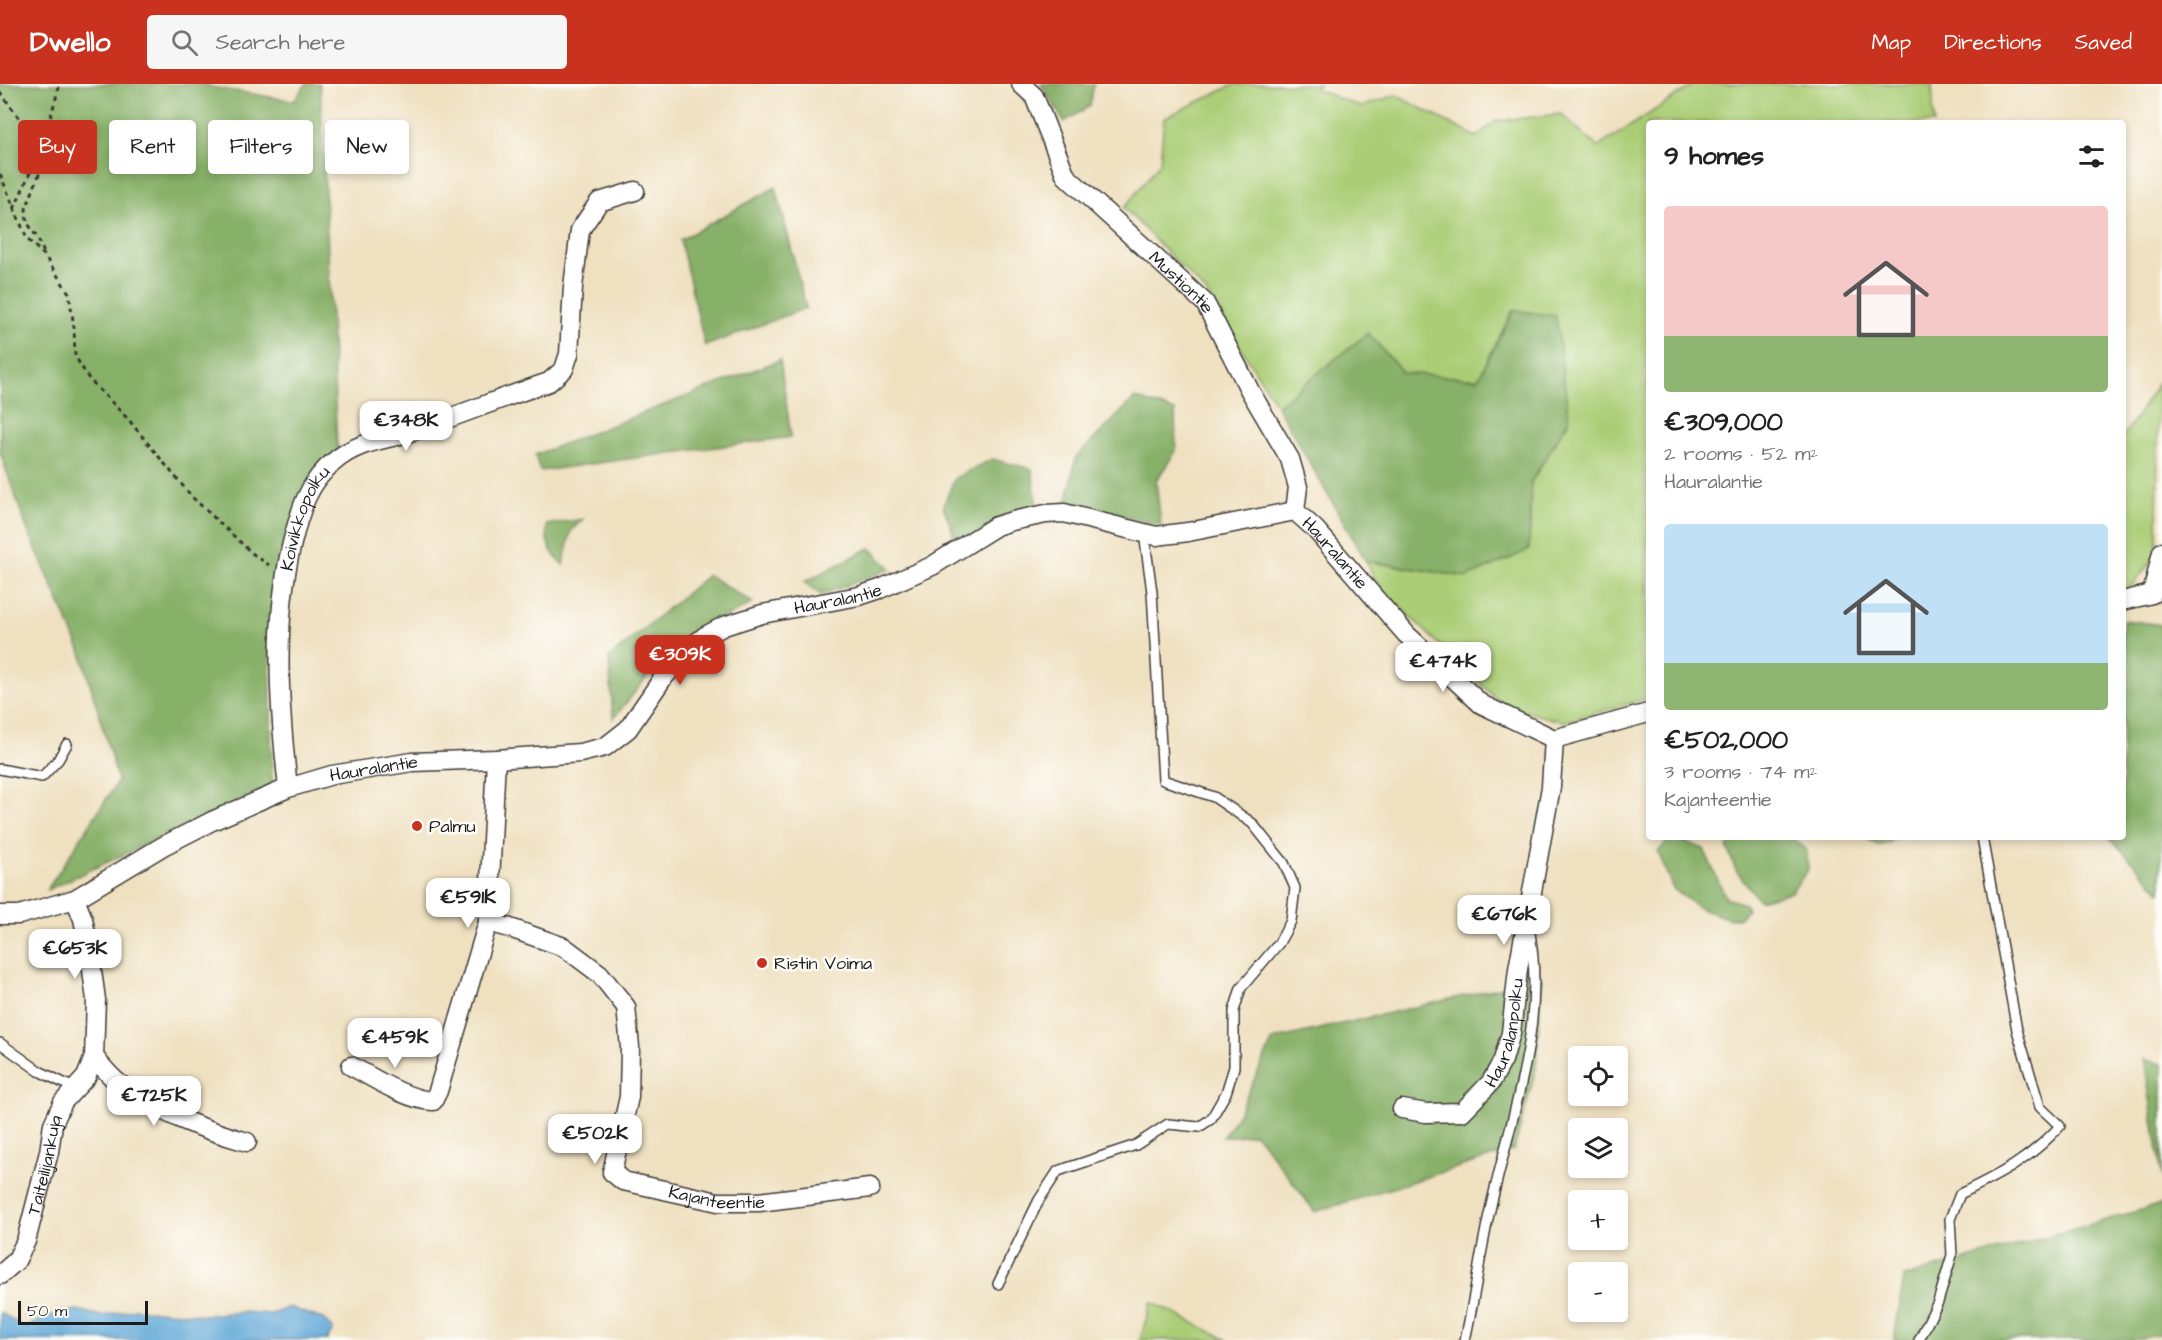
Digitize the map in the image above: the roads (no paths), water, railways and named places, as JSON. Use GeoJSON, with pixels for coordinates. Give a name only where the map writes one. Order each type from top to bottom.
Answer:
{"type":"FeatureCollection","features":[{"type":"Feature","properties":{"kind":"street","name":"Mustiontie"},"geometry":{"type":"LineString","coordinates":[[1021,84],[1034,96],[1066,176],[1205,303],[1250,391],[1290,459],[1298,487],[1295,511]]}},
{"type":"Feature","properties":{"kind":"street","name":"Koivikkopolku"},"geometry":{"type":"LineString","coordinates":[[288,788],[281,708],[280,614],[285,576],[304,499],[318,477],[335,460],[360,445],[406,433],[549,382],[564,369],[570,354],[573,287],[580,230],[599,202],[635,190]]}},
{"type":"Feature","properties":{"kind":"street","name":"Hauralantie"},"geometry":{"type":"LineString","coordinates":[[0,915],[19,915],[75,899],[163,846],[212,821],[288,788],[332,775],[411,762],[580,753],[605,747],[628,729],[663,678],[690,648],[705,636],[762,614],[860,596],[932,566],[996,526],[1046,514],[1064,513],[1156,536],[1295,511],[1315,529],[1406,634],[1481,704],[1554,739]]}},
{"type":"Feature","properties":{"kind":"street"},"geometry":{"type":"LineString","coordinates":[[2126,600],[2151,594],[2162,552]]}},
{"type":"Feature","properties":{"kind":"street"},"geometry":{"type":"LineString","coordinates":[[1554,739],[1646,714]]}},
{"type":"Feature","properties":{"kind":"street","name":"Hauralanpolku"},"geometry":{"type":"LineString","coordinates":[[1402,1109],[1426,1113],[1462,1112],[1491,1082],[1503,1060],[1511,1033],[1518,969],[1551,787],[1554,739]]}},
{"type":"Feature","properties":{"kind":"street"},"geometry":{"type":"LineString","coordinates":[[351,1066],[413,1097],[433,1101],[442,1079],[488,922],[496,759]]}},
{"type":"Feature","properties":{"kind":"street","name":"Taiteilijankuja"},"geometry":{"type":"LineString","coordinates":[[0,1275],[16,1261],[26,1241],[49,1152],[53,1124],[63,1102],[86,1077],[94,1057],[96,1000],[87,938],[75,899]]}},
{"type":"Feature","properties":{"kind":"street","name":"Kajanteentie"},"geometry":{"type":"LineString","coordinates":[[488,922],[564,947],[600,974],[626,1007],[630,1047],[629,1097],[612,1172],[616,1177],[623,1181],[717,1202],[759,1202],[870,1188]]}},
{"type":"Feature","properties":{"kind":"street"},"geometry":{"type":"LineString","coordinates":[[94,1057],[118,1083],[164,1112],[203,1129],[247,1142]]}},
{"type":"Feature","properties":{"kind":"lane"},"geometry":{"type":"LineString","coordinates":[[998,1284],[1039,1200],[1058,1171],[1136,1145],[1168,1124],[1199,1128],[1211,1119],[1226,1092],[1234,1066],[1234,1011],[1241,988],[1279,944],[1291,921],[1295,888],[1284,863],[1252,823],[1214,797],[1163,780],[1152,592],[1144,532]]}},
{"type":"Feature","properties":{"kind":"lane"},"geometry":{"type":"LineString","coordinates":[[0,769],[42,777],[58,760],[67,744]]}},
{"type":"Feature","properties":{"kind":"lane"},"geometry":{"type":"LineString","coordinates":[[1918,1340],[1938,1302],[1952,1255],[1950,1219],[1960,1194],[2015,1166],[2044,1143],[2060,1126],[2040,1107],[2017,1030],[1983,840]]}},
{"type":"Feature","properties":{"kind":"lane"},"geometry":{"type":"LineString","coordinates":[[1465,1340],[1490,1211],[1524,1077],[1535,995],[1534,955],[1527,916]]}},
{"type":"Feature","properties":{"kind":"lane"},"geometry":{"type":"LineString","coordinates":[[0,1043],[39,1071],[76,1089]]}},
{"type":"Feature","properties":{"kind":"water"},"geometry":{"type":"Polygon","coordinates":[[[289,1307],[325,1320],[333,1330],[327,1339],[329,1340],[0,1340],[0,1312],[25,1328],[48,1316],[77,1310],[102,1316],[135,1309],[205,1315],[243,1312],[272,1314],[289,1307]]]}},
{"type":"Feature","properties":{"kind":"place","name":"Palmu"},"geometry":{"type":"Point","coordinates":[417,826]}},
{"type":"Feature","properties":{"kind":"place","name":"Ristin Voima"},"geometry":{"type":"Point","coordinates":[762,963]}}]}
